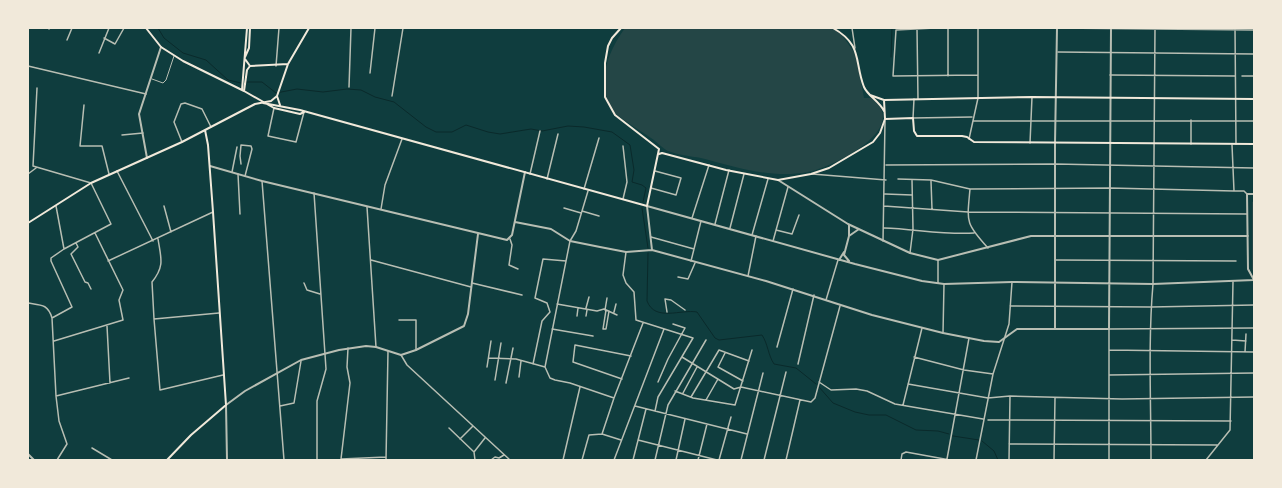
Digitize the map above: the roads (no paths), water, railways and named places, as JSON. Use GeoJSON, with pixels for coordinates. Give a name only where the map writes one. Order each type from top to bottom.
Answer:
{"type":"FeatureCollection","features":[{"type":"Feature","properties":{"kind":"main road"},"geometry":{"type":"LineString","coordinates":[[146,28],[161,47],[175,56],[243,90],[263,103],[274,108],[300,114],[304,112]]}},
{"type":"Feature","properties":{"kind":"main road"},"geometry":{"type":"LineString","coordinates":[[244,83],[244,58],[248,28]]}},
{"type":"Feature","properties":{"kind":"main road"},"geometry":{"type":"LineString","coordinates":[[281,105],[278,94],[288,64],[310,28]]}},
{"type":"Feature","properties":{"kind":"main road"},"geometry":{"type":"LineString","coordinates":[[263,103],[281,105],[525,172],[584,190],[647,206],[659,149],[614,115],[605,97],[605,63],[608,46],[612,38],[621,28]]}},
{"type":"Feature","properties":{"kind":"main road"},"geometry":{"type":"LineString","coordinates":[[835,28],[849,40],[855,49],[865,88],[881,106],[885,113]]}},
{"type":"Feature","properties":{"kind":"main road"},"geometry":{"type":"LineString","coordinates":[[244,58],[250,66]]}},
{"type":"Feature","properties":{"kind":"main road"},"geometry":{"type":"LineString","coordinates":[[243,90],[246,70],[250,66],[276,66],[288,64]]}},
{"type":"Feature","properties":{"kind":"main road"},"geometry":{"type":"LineString","coordinates":[[28,223],[91,183],[182,142],[250,107],[263,103],[278,94]]}},
{"type":"Feature","properties":{"kind":"main road"},"geometry":{"type":"LineString","coordinates":[[871,96],[884,100],[1032,97],[1254,99]]}},
{"type":"Feature","properties":{"kind":"main road"},"geometry":{"type":"LineString","coordinates":[[659,154],[744,174],[778,180],[811,174],[829,168],[873,142],[880,133],[885,119],[884,100]]}},
{"type":"Feature","properties":{"kind":"main road"},"geometry":{"type":"LineString","coordinates":[[885,119],[913,118],[916,136],[962,136],[969,138],[974,142],[1254,144]]}},
{"type":"Feature","properties":{"kind":"main road"},"geometry":{"type":"LineString","coordinates":[[167,460],[191,434],[226,404],[210,166],[205,130]]}},
{"type":"Feature","properties":{"kind":"street"},"geometry":{"type":"LineString","coordinates":[[67,40],[72,28]]}},
{"type":"Feature","properties":{"kind":"street"},"geometry":{"type":"LineString","coordinates":[[99,54],[109,28]]}},
{"type":"Feature","properties":{"kind":"street"},"geometry":{"type":"LineString","coordinates":[[104,38],[115,44],[124,28]]}},
{"type":"Feature","properties":{"kind":"street"},"geometry":{"type":"LineString","coordinates":[[276,66],[279,28]]}},
{"type":"Feature","properties":{"kind":"street"},"geometry":{"type":"LineString","coordinates":[[349,87],[351,28]]}},
{"type":"Feature","properties":{"kind":"street"},"geometry":{"type":"LineString","coordinates":[[370,73],[376,28]]}},
{"type":"Feature","properties":{"kind":"street"},"geometry":{"type":"LineString","coordinates":[[392,96],[403,28]]}},
{"type":"Feature","properties":{"kind":"street"},"geometry":{"type":"LineString","coordinates":[[852,28],[855,49]]}},
{"type":"Feature","properties":{"kind":"street"},"geometry":{"type":"LineString","coordinates":[[935,28],[896,30],[893,75],[978,75]]}},
{"type":"Feature","properties":{"kind":"street"},"geometry":{"type":"LineString","coordinates":[[948,28],[948,76]]}},
{"type":"Feature","properties":{"kind":"street"},"geometry":{"type":"LineString","coordinates":[[969,138],[978,98],[978,28]]}},
{"type":"Feature","properties":{"kind":"street"},"geometry":{"type":"LineString","coordinates":[[1055,328],[1055,120],[1058,52],[1057,28],[1254,30]]}},
{"type":"Feature","properties":{"kind":"street"},"geometry":{"type":"LineString","coordinates":[[1109,460],[1108,350],[1110,283],[1111,28]]}},
{"type":"Feature","properties":{"kind":"street"},"geometry":{"type":"LineString","coordinates":[[917,29],[918,99]]}},
{"type":"Feature","properties":{"kind":"street"},"geometry":{"type":"LineString","coordinates":[[1152,460],[1150,421],[1152,374],[1151,307],[1154,236],[1153,167],[1155,120],[1155,29]]}},
{"type":"Feature","properties":{"kind":"street"},"geometry":{"type":"LineString","coordinates":[[1234,191],[1234,144],[1236,120],[1235,29]]}},
{"type":"Feature","properties":{"kind":"street"},"geometry":{"type":"LineString","coordinates":[[849,40],[853,37]]}},
{"type":"Feature","properties":{"kind":"street"},"geometry":{"type":"LineString","coordinates":[[147,158],[139,114],[161,47]]}},
{"type":"Feature","properties":{"kind":"street"},"geometry":{"type":"LineString","coordinates":[[1058,52],[1254,54]]}},
{"type":"Feature","properties":{"kind":"street"},"geometry":{"type":"LineString","coordinates":[[28,66],[146,94]]}},
{"type":"Feature","properties":{"kind":"street"},"geometry":{"type":"LineString","coordinates":[[1110,75],[1235,76]]}},
{"type":"Feature","properties":{"kind":"street"},"geometry":{"type":"LineString","coordinates":[[1242,76],[1254,76]]}},
{"type":"Feature","properties":{"kind":"street"},"geometry":{"type":"LineString","coordinates":[[36,88],[32,166],[91,183],[111,224],[64,249],[51,258],[72,307],[52,318]]}},
{"type":"Feature","properties":{"kind":"street"},"geometry":{"type":"LineString","coordinates":[[1030,143],[1032,97]]}},
{"type":"Feature","properties":{"kind":"street"},"geometry":{"type":"LineString","coordinates":[[914,99],[913,118],[973,117]]}},
{"type":"Feature","properties":{"kind":"street"},"geometry":{"type":"LineString","coordinates":[[182,142],[174,122],[181,104],[185,103],[202,109],[211,127]]}},
{"type":"Feature","properties":{"kind":"street"},"geometry":{"type":"LineString","coordinates":[[84,104],[80,146],[102,146],[109,174]]}},
{"type":"Feature","properties":{"kind":"street"},"geometry":{"type":"LineString","coordinates":[[274,108],[268,136],[296,142],[304,112]]}},
{"type":"Feature","properties":{"kind":"street"},"geometry":{"type":"LineString","coordinates":[[883,241],[886,180],[885,119]]}},
{"type":"Feature","properties":{"kind":"street"},"geometry":{"type":"LineString","coordinates":[[1191,120],[1191,144]]}},
{"type":"Feature","properties":{"kind":"street"},"geometry":{"type":"LineString","coordinates":[[973,121],[1254,121]]}},
{"type":"Feature","properties":{"kind":"street"},"geometry":{"type":"LineString","coordinates":[[530,174],[540,131]]}},
{"type":"Feature","properties":{"kind":"street"},"geometry":{"type":"LineString","coordinates":[[122,135],[142,133]]}},
{"type":"Feature","properties":{"kind":"street"},"geometry":{"type":"LineString","coordinates":[[548,179],[558,134]]}},
{"type":"Feature","properties":{"kind":"street"},"geometry":{"type":"LineString","coordinates":[[584,190],[599,138]]}},
{"type":"Feature","properties":{"kind":"street"},"geometry":{"type":"LineString","coordinates":[[381,209],[385,185],[402,139]]}},
{"type":"Feature","properties":{"kind":"street"},"geometry":{"type":"LineString","coordinates":[[241,164],[240,156],[242,145],[251,146],[252,148],[245,176]]}},
{"type":"Feature","properties":{"kind":"street"},"geometry":{"type":"LineString","coordinates":[[623,146],[627,182],[623,200]]}},
{"type":"Feature","properties":{"kind":"street"},"geometry":{"type":"LineString","coordinates":[[232,172],[236,147]]}},
{"type":"Feature","properties":{"kind":"street"},"geometry":{"type":"LineString","coordinates":[[886,165],[1056,164],[1254,168]]}},
{"type":"Feature","properties":{"kind":"street"},"geometry":{"type":"LineString","coordinates":[[692,218],[708,165]]}},
{"type":"Feature","properties":{"kind":"street"},"geometry":{"type":"LineString","coordinates":[[210,166],[501,240],[510,239]]}},
{"type":"Feature","properties":{"kind":"street"},"geometry":{"type":"LineString","coordinates":[[28,174],[37,168]]}},
{"type":"Feature","properties":{"kind":"street"},"geometry":{"type":"LineString","coordinates":[[715,224],[729,170]]}},
{"type":"Feature","properties":{"kind":"street"},"geometry":{"type":"LineString","coordinates":[[117,171],[153,241]]}},
{"type":"Feature","properties":{"kind":"street"},"geometry":{"type":"LineString","coordinates":[[651,188],[676,195],[681,178],[655,171]]}},
{"type":"Feature","properties":{"kind":"street"},"geometry":{"type":"LineString","coordinates":[[518,269],[509,266],[512,244],[510,239],[525,172]]}},
{"type":"Feature","properties":{"kind":"street"},"geometry":{"type":"LineString","coordinates":[[238,174],[240,214]]}},
{"type":"Feature","properties":{"kind":"street"},"geometry":{"type":"LineString","coordinates":[[730,228],[744,174]]}},
{"type":"Feature","properties":{"kind":"street"},"geometry":{"type":"LineString","coordinates":[[811,174],[886,180]]}},
{"type":"Feature","properties":{"kind":"street"},"geometry":{"type":"LineString","coordinates":[[752,235],[768,178]]}},
{"type":"Feature","properties":{"kind":"street"},"geometry":{"type":"LineString","coordinates":[[898,179],[931,180],[970,189],[1110,188],[1234,191],[1254,194]]}},
{"type":"Feature","properties":{"kind":"street"},"geometry":{"type":"LineString","coordinates":[[262,180],[272,326],[278,372],[284,460]]}},
{"type":"Feature","properties":{"kind":"street"},"geometry":{"type":"LineString","coordinates":[[778,180],[848,224],[910,253],[938,260],[1031,236],[1248,236]]}},
{"type":"Feature","properties":{"kind":"street"},"geometry":{"type":"LineString","coordinates":[[910,253],[913,229],[912,180]]}},
{"type":"Feature","properties":{"kind":"street"},"geometry":{"type":"LineString","coordinates":[[931,180],[932,209]]}},
{"type":"Feature","properties":{"kind":"street"},"geometry":{"type":"LineString","coordinates":[[773,241],[788,186]]}},
{"type":"Feature","properties":{"kind":"street"},"geometry":{"type":"LineString","coordinates":[[970,189],[968,221],[974,233],[988,248]]}},
{"type":"Feature","properties":{"kind":"street"},"geometry":{"type":"LineString","coordinates":[[588,190],[576,232],[570,241],[545,367],[550,378],[614,398]]}},
{"type":"Feature","properties":{"kind":"street"},"geometry":{"type":"LineString","coordinates":[[314,193],[326,369],[317,401],[317,460]]}},
{"type":"Feature","properties":{"kind":"street"},"geometry":{"type":"LineString","coordinates":[[885,194],[912,195]]}},
{"type":"Feature","properties":{"kind":"street"},"geometry":{"type":"LineString","coordinates":[[652,250],[647,206],[730,228],[838,260],[922,281],[944,284],[1012,282],[1153,284],[1233,282],[1254,280],[1248,269],[1247,194]]}},
{"type":"Feature","properties":{"kind":"street"},"geometry":{"type":"LineString","coordinates":[[55,205],[64,249]]}},
{"type":"Feature","properties":{"kind":"street"},"geometry":{"type":"LineString","coordinates":[[164,206],[171,232]]}},
{"type":"Feature","properties":{"kind":"street"},"geometry":{"type":"LineString","coordinates":[[367,206],[376,347]]}},
{"type":"Feature","properties":{"kind":"street"},"geometry":{"type":"LineString","coordinates":[[884,206],[968,212],[1248,214]]}},
{"type":"Feature","properties":{"kind":"street"},"geometry":{"type":"LineString","coordinates":[[564,208],[599,216]]}},
{"type":"Feature","properties":{"kind":"street"},"geometry":{"type":"LineString","coordinates":[[108,261],[213,212]]}},
{"type":"Feature","properties":{"kind":"street"},"geometry":{"type":"LineString","coordinates":[[776,230],[792,234],[799,215]]}},
{"type":"Feature","properties":{"kind":"street"},"geometry":{"type":"LineString","coordinates":[[691,262],[701,221]]}},
{"type":"Feature","properties":{"kind":"street"},"geometry":{"type":"LineString","coordinates":[[515,222],[551,230],[570,241],[626,252],[652,250],[814,295],[840,306],[943,334],[994,343],[999,342],[1013,330],[1024,328],[1254,328]]}},
{"type":"Feature","properties":{"kind":"street"},"geometry":{"type":"LineString","coordinates":[[826,300],[838,260],[844,251],[849,236],[848,224]]}},
{"type":"Feature","properties":{"kind":"street"},"geometry":{"type":"LineString","coordinates":[[884,228],[913,229],[940,234],[974,233]]}},
{"type":"Feature","properties":{"kind":"street"},"geometry":{"type":"LineString","coordinates":[[849,236],[859,229]]}},
{"type":"Feature","properties":{"kind":"street"},"geometry":{"type":"LineString","coordinates":[[54,341],[123,320],[119,300],[123,290],[95,233]]}},
{"type":"Feature","properties":{"kind":"street"},"geometry":{"type":"LineString","coordinates":[[227,460],[226,404],[278,372],[301,360],[348,348],[376,347],[401,355],[416,350],[464,326],[468,314],[478,234]]}},
{"type":"Feature","properties":{"kind":"street"},"geometry":{"type":"LineString","coordinates":[[748,276],[756,236]]}},
{"type":"Feature","properties":{"kind":"street"},"geometry":{"type":"LineString","coordinates":[[651,237],[694,249]]}},
{"type":"Feature","properties":{"kind":"street"},"geometry":{"type":"LineString","coordinates":[[158,238],[162,263],[160,272],[152,282],[160,390],[223,375]]}},
{"type":"Feature","properties":{"kind":"street"},"geometry":{"type":"LineString","coordinates":[[76,243],[78,247],[71,254],[85,282],[88,283],[91,289]]}},
{"type":"Feature","properties":{"kind":"street"},"geometry":{"type":"LineString","coordinates":[[844,251],[846,260],[855,264]]}},
{"type":"Feature","properties":{"kind":"street"},"geometry":{"type":"LineString","coordinates":[[626,252],[624,275],[626,283],[634,292],[635,319],[643,323],[692,338],[658,397],[655,411]]}},
{"type":"Feature","properties":{"kind":"street"},"geometry":{"type":"LineString","coordinates":[[550,312],[547,303],[535,298],[543,259],[566,261]]}},
{"type":"Feature","properties":{"kind":"street"},"geometry":{"type":"LineString","coordinates":[[1056,260],[1110,259],[1236,261]]}},
{"type":"Feature","properties":{"kind":"street"},"geometry":{"type":"LineString","coordinates":[[370,260],[471,287]]}},
{"type":"Feature","properties":{"kind":"street"},"geometry":{"type":"LineString","coordinates":[[938,260],[938,283]]}},
{"type":"Feature","properties":{"kind":"street"},"geometry":{"type":"LineString","coordinates":[[678,277],[688,279],[695,263]]}},
{"type":"Feature","properties":{"kind":"street"},"geometry":{"type":"LineString","coordinates":[[976,460],[993,374],[1009,324],[1012,282]]}},
{"type":"Feature","properties":{"kind":"street"},"geometry":{"type":"LineString","coordinates":[[1206,460],[1230,430],[1232,397],[1231,373],[1233,282]]}},
{"type":"Feature","properties":{"kind":"street"},"geometry":{"type":"LineString","coordinates":[[304,283],[307,290],[320,294]]}},
{"type":"Feature","properties":{"kind":"street"},"geometry":{"type":"LineString","coordinates":[[472,283],[522,295]]}},
{"type":"Feature","properties":{"kind":"street"},"geometry":{"type":"LineString","coordinates":[[943,334],[944,284]]}},
{"type":"Feature","properties":{"kind":"street"},"geometry":{"type":"LineString","coordinates":[[777,347],[793,289]]}},
{"type":"Feature","properties":{"kind":"street"},"geometry":{"type":"LineString","coordinates":[[798,364],[814,295]]}},
{"type":"Feature","properties":{"kind":"street"},"geometry":{"type":"LineString","coordinates":[[586,316],[589,297]]}},
{"type":"Feature","properties":{"kind":"street"},"geometry":{"type":"LineString","coordinates":[[607,298],[603,322],[604,330],[606,329],[609,311]]}},
{"type":"Feature","properties":{"kind":"street"},"geometry":{"type":"LineString","coordinates":[[667,312],[665,299],[670,300],[685,310]]}},
{"type":"Feature","properties":{"kind":"street"},"geometry":{"type":"LineString","coordinates":[[28,303],[45,305],[48,308],[52,318],[56,396],[59,421],[68,444],[57,460]]}},
{"type":"Feature","properties":{"kind":"street"},"geometry":{"type":"LineString","coordinates":[[557,304],[578,308],[605,310],[617,314]]}},
{"type":"Feature","properties":{"kind":"street"},"geometry":{"type":"LineString","coordinates":[[614,313],[616,304]]}},
{"type":"Feature","properties":{"kind":"street"},"geometry":{"type":"LineString","coordinates":[[1010,306],[1151,307],[1254,305]]}},
{"type":"Feature","properties":{"kind":"street"},"geometry":{"type":"LineString","coordinates":[[682,357],[691,364],[734,389],[741,387],[808,402],[813,400],[819,382],[840,306]]}},
{"type":"Feature","properties":{"kind":"street"},"geometry":{"type":"LineString","coordinates":[[577,316],[578,308]]}},
{"type":"Feature","properties":{"kind":"street"},"geometry":{"type":"LineString","coordinates":[[533,365],[542,321],[550,312],[555,312]]}},
{"type":"Feature","properties":{"kind":"street"},"geometry":{"type":"LineString","coordinates":[[154,319],[219,313]]}},
{"type":"Feature","properties":{"kind":"street"},"geometry":{"type":"LineString","coordinates":[[399,320],[416,320],[416,350]]}},
{"type":"Feature","properties":{"kind":"street"},"geometry":{"type":"LineString","coordinates":[[603,322],[607,323]]}},
{"type":"Feature","properties":{"kind":"street"},"geometry":{"type":"LineString","coordinates":[[602,434],[614,398],[643,323]]}},
{"type":"Feature","properties":{"kind":"street"},"geometry":{"type":"LineString","coordinates":[[658,382],[668,359],[683,334],[685,327],[673,324]]}},
{"type":"Feature","properties":{"kind":"street"},"geometry":{"type":"LineString","coordinates":[[107,326],[110,383]]}},
{"type":"Feature","properties":{"kind":"street"},"geometry":{"type":"LineString","coordinates":[[903,405],[922,328]]}},
{"type":"Feature","properties":{"kind":"street"},"geometry":{"type":"LineString","coordinates":[[552,329],[592,336]]}},
{"type":"Feature","properties":{"kind":"street"},"geometry":{"type":"LineString","coordinates":[[614,460],[664,329]]}},
{"type":"Feature","properties":{"kind":"street"},"geometry":{"type":"LineString","coordinates":[[1245,352],[1246,334]]}},
{"type":"Feature","properties":{"kind":"street"},"geometry":{"type":"LineString","coordinates":[[947,459],[969,338]]}},
{"type":"Feature","properties":{"kind":"street"},"geometry":{"type":"LineString","coordinates":[[655,460],[668,405],[706,340]]}},
{"type":"Feature","properties":{"kind":"street"},"geometry":{"type":"LineString","coordinates":[[1232,340],[1246,341]]}},
{"type":"Feature","properties":{"kind":"street"},"geometry":{"type":"LineString","coordinates":[[487,367],[491,341]]}},
{"type":"Feature","properties":{"kind":"street"},"geometry":{"type":"LineString","coordinates":[[495,380],[501,343]]}},
{"type":"Feature","properties":{"kind":"street"},"geometry":{"type":"LineString","coordinates":[[622,379],[572,361],[576,344],[631,356]]}},
{"type":"Feature","properties":{"kind":"street"},"geometry":{"type":"LineString","coordinates":[[348,348],[347,367],[350,383],[341,458],[386,457]]}},
{"type":"Feature","properties":{"kind":"street"},"geometry":{"type":"LineString","coordinates":[[506,383],[512,348]]}},
{"type":"Feature","properties":{"kind":"street"},"geometry":{"type":"LineString","coordinates":[[691,397],[717,350],[726,352],[749,362]]}},
{"type":"Feature","properties":{"kind":"street"},"geometry":{"type":"LineString","coordinates":[[675,391],[691,397],[734,406],[752,350]]}},
{"type":"Feature","properties":{"kind":"street"},"geometry":{"type":"LineString","coordinates":[[1108,350],[1254,352]]}},
{"type":"Feature","properties":{"kind":"street"},"geometry":{"type":"LineString","coordinates":[[386,460],[388,351]]}},
{"type":"Feature","properties":{"kind":"street"},"geometry":{"type":"LineString","coordinates":[[726,352],[718,367],[743,381]]}},
{"type":"Feature","properties":{"kind":"street"},"geometry":{"type":"LineString","coordinates":[[401,355],[407,365],[510,460]]}},
{"type":"Feature","properties":{"kind":"street"},"geometry":{"type":"LineString","coordinates":[[914,357],[964,370],[993,374]]}},
{"type":"Feature","properties":{"kind":"street"},"geometry":{"type":"LineString","coordinates":[[489,358],[511,359],[545,367]]}},
{"type":"Feature","properties":{"kind":"street"},"geometry":{"type":"LineString","coordinates":[[280,406],[294,403],[301,360]]}},
{"type":"Feature","properties":{"kind":"street"},"geometry":{"type":"LineString","coordinates":[[519,377],[521,361]]}},
{"type":"Feature","properties":{"kind":"street"},"geometry":{"type":"LineString","coordinates":[[682,394],[698,367]]}},
{"type":"Feature","properties":{"kind":"street"},"geometry":{"type":"LineString","coordinates":[[764,460],[786,372]]}},
{"type":"Feature","properties":{"kind":"street"},"geometry":{"type":"LineString","coordinates":[[741,460],[763,373]]}},
{"type":"Feature","properties":{"kind":"street"},"geometry":{"type":"LineString","coordinates":[[1108,375],[1254,373]]}},
{"type":"Feature","properties":{"kind":"street"},"geometry":{"type":"LineString","coordinates":[[56,396],[129,378]]}},
{"type":"Feature","properties":{"kind":"street"},"geometry":{"type":"LineString","coordinates":[[706,400],[718,379]]}},
{"type":"Feature","properties":{"kind":"street"},"geometry":{"type":"LineString","coordinates":[[819,382],[828,389],[860,389],[895,404],[983,419]]}},
{"type":"Feature","properties":{"kind":"street"},"geometry":{"type":"LineString","coordinates":[[908,384],[988,398],[1010,396],[1109,399],[1254,397]]}},
{"type":"Feature","properties":{"kind":"street"},"geometry":{"type":"LineString","coordinates":[[563,460],[580,387]]}},
{"type":"Feature","properties":{"kind":"street"},"geometry":{"type":"LineString","coordinates":[[1009,460],[1010,396]]}},
{"type":"Feature","properties":{"kind":"street"},"geometry":{"type":"LineString","coordinates":[[1054,398],[1054,460]]}},
{"type":"Feature","properties":{"kind":"street"},"geometry":{"type":"LineString","coordinates":[[786,460],[800,400]]}},
{"type":"Feature","properties":{"kind":"street"},"geometry":{"type":"LineString","coordinates":[[634,406],[747,434]]}},
{"type":"Feature","properties":{"kind":"street"},"geometry":{"type":"LineString","coordinates":[[633,460],[646,409]]}},
{"type":"Feature","properties":{"kind":"street"},"geometry":{"type":"LineString","coordinates":[[638,440],[718,460],[730,417]]}},
{"type":"Feature","properties":{"kind":"street"},"geometry":{"type":"LineString","coordinates":[[676,460],[686,418]]}},
{"type":"Feature","properties":{"kind":"street"},"geometry":{"type":"LineString","coordinates":[[988,420],[1009,422],[1108,420],[1231,421]]}},
{"type":"Feature","properties":{"kind":"street"},"geometry":{"type":"LineString","coordinates":[[698,460],[707,424]]}},
{"type":"Feature","properties":{"kind":"street"},"geometry":{"type":"LineString","coordinates":[[460,439],[473,426]]}},
{"type":"Feature","properties":{"kind":"street"},"geometry":{"type":"LineString","coordinates":[[449,428],[474,452],[475,460]]}},
{"type":"Feature","properties":{"kind":"street"},"geometry":{"type":"LineString","coordinates":[[582,460],[589,435],[602,434],[622,440]]}},
{"type":"Feature","properties":{"kind":"street"},"geometry":{"type":"LineString","coordinates":[[474,452],[486,438]]}},
{"type":"Feature","properties":{"kind":"street"},"geometry":{"type":"LineString","coordinates":[[1009,444],[1218,445]]}},
{"type":"Feature","properties":{"kind":"street"},"geometry":{"type":"LineString","coordinates":[[92,448],[112,460]]}},
{"type":"Feature","properties":{"kind":"street"},"geometry":{"type":"LineString","coordinates":[[901,460],[902,454],[906,452],[950,460]]}},
{"type":"Feature","properties":{"kind":"street"},"geometry":{"type":"LineString","coordinates":[[28,454],[34,460]]}},
{"type":"Feature","properties":{"kind":"street"},"geometry":{"type":"LineString","coordinates":[[491,460],[495,456],[501,458],[504,455]]}},
{"type":"Feature","properties":{"kind":"lane"},"geometry":{"type":"LineString","coordinates":[[151,79],[163,82],[166,80],[175,56]]}},
{"type":"Feature","properties":{"kind":"waterway"},"geometry":{"type":"LineString","coordinates":[[158,28],[164,38],[183,53],[206,60],[228,80],[241,83]]}},
{"type":"Feature","properties":{"kind":"waterway"},"geometry":{"type":"LineString","coordinates":[[891,57],[892,28]]}},
{"type":"Feature","properties":{"kind":"waterway"},"geometry":{"type":"LineString","coordinates":[[246,82],[262,82],[276,93],[297,89],[323,92],[347,89],[361,90],[375,97],[394,102],[426,127],[436,132],[452,132],[466,125],[500,134],[531,129],[542,131],[568,126],[612,132],[630,145],[634,170],[632,182],[646,188],[643,202]]}},
{"type":"Feature","properties":{"kind":"waterway"},"geometry":{"type":"LineString","coordinates":[[642,208],[648,248]]}},
{"type":"Feature","properties":{"kind":"waterway"},"geometry":{"type":"LineString","coordinates":[[648,253],[647,301],[656,311],[662,313],[697,312],[715,338],[719,340],[762,335],[774,364],[796,368],[816,384]]}},
{"type":"Feature","properties":{"kind":"waterway"},"geometry":{"type":"LineString","coordinates":[[819,387],[833,403],[855,412],[869,415],[886,415],[916,430],[938,431],[949,434]]}},
{"type":"Feature","properties":{"kind":"waterway"},"geometry":{"type":"LineString","coordinates":[[953,436],[979,440]]}},
{"type":"Feature","properties":{"kind":"waterway"},"geometry":{"type":"LineString","coordinates":[[982,441],[994,451],[998,460]]}}]}
